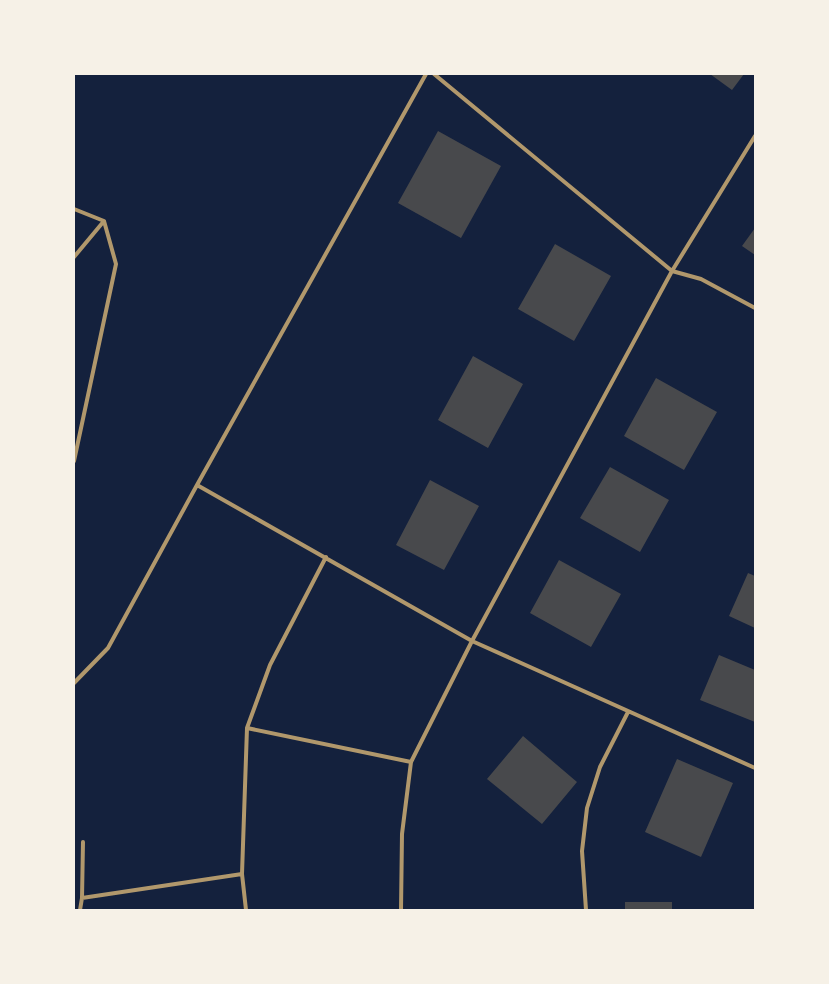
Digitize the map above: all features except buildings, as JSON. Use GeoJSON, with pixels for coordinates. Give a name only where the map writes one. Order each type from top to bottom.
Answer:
{"type":"FeatureCollection","features":[{"type":"Feature","properties":{"kind":"street"},"geometry":{"type":"LineString","coordinates":[[74,683],[108,648],[426,74]]}},
{"type":"Feature","properties":{"kind":"street"},"geometry":{"type":"LineString","coordinates":[[434,74],[672,270],[701,279],[755,308]]}},
{"type":"Feature","properties":{"kind":"street"},"geometry":{"type":"LineString","coordinates":[[401,910],[402,834],[411,762],[472,641],[672,270],[755,136]]}},
{"type":"Feature","properties":{"kind":"street"},"geometry":{"type":"LineString","coordinates":[[74,209],[104,221]]}},
{"type":"Feature","properties":{"kind":"street"},"geometry":{"type":"LineString","coordinates":[[74,257],[104,221]]}},
{"type":"Feature","properties":{"kind":"street"},"geometry":{"type":"LineString","coordinates":[[74,461],[116,264],[104,221]]}},
{"type":"Feature","properties":{"kind":"street"},"geometry":{"type":"LineString","coordinates":[[197,485],[472,641],[755,768]]}},
{"type":"Feature","properties":{"kind":"street"},"geometry":{"type":"LineString","coordinates":[[246,910],[242,874],[247,728],[270,665],[326,557]]}},
{"type":"Feature","properties":{"kind":"street"},"geometry":{"type":"LineString","coordinates":[[586,910],[582,851],[587,808],[600,767],[628,712]]}},
{"type":"Feature","properties":{"kind":"street"},"geometry":{"type":"LineString","coordinates":[[247,728],[411,762]]}},
{"type":"Feature","properties":{"kind":"street"},"geometry":{"type":"LineString","coordinates":[[80,910],[82,898],[82,842]]}},
{"type":"Feature","properties":{"kind":"street"},"geometry":{"type":"LineString","coordinates":[[82,898],[242,874]]}}]}
